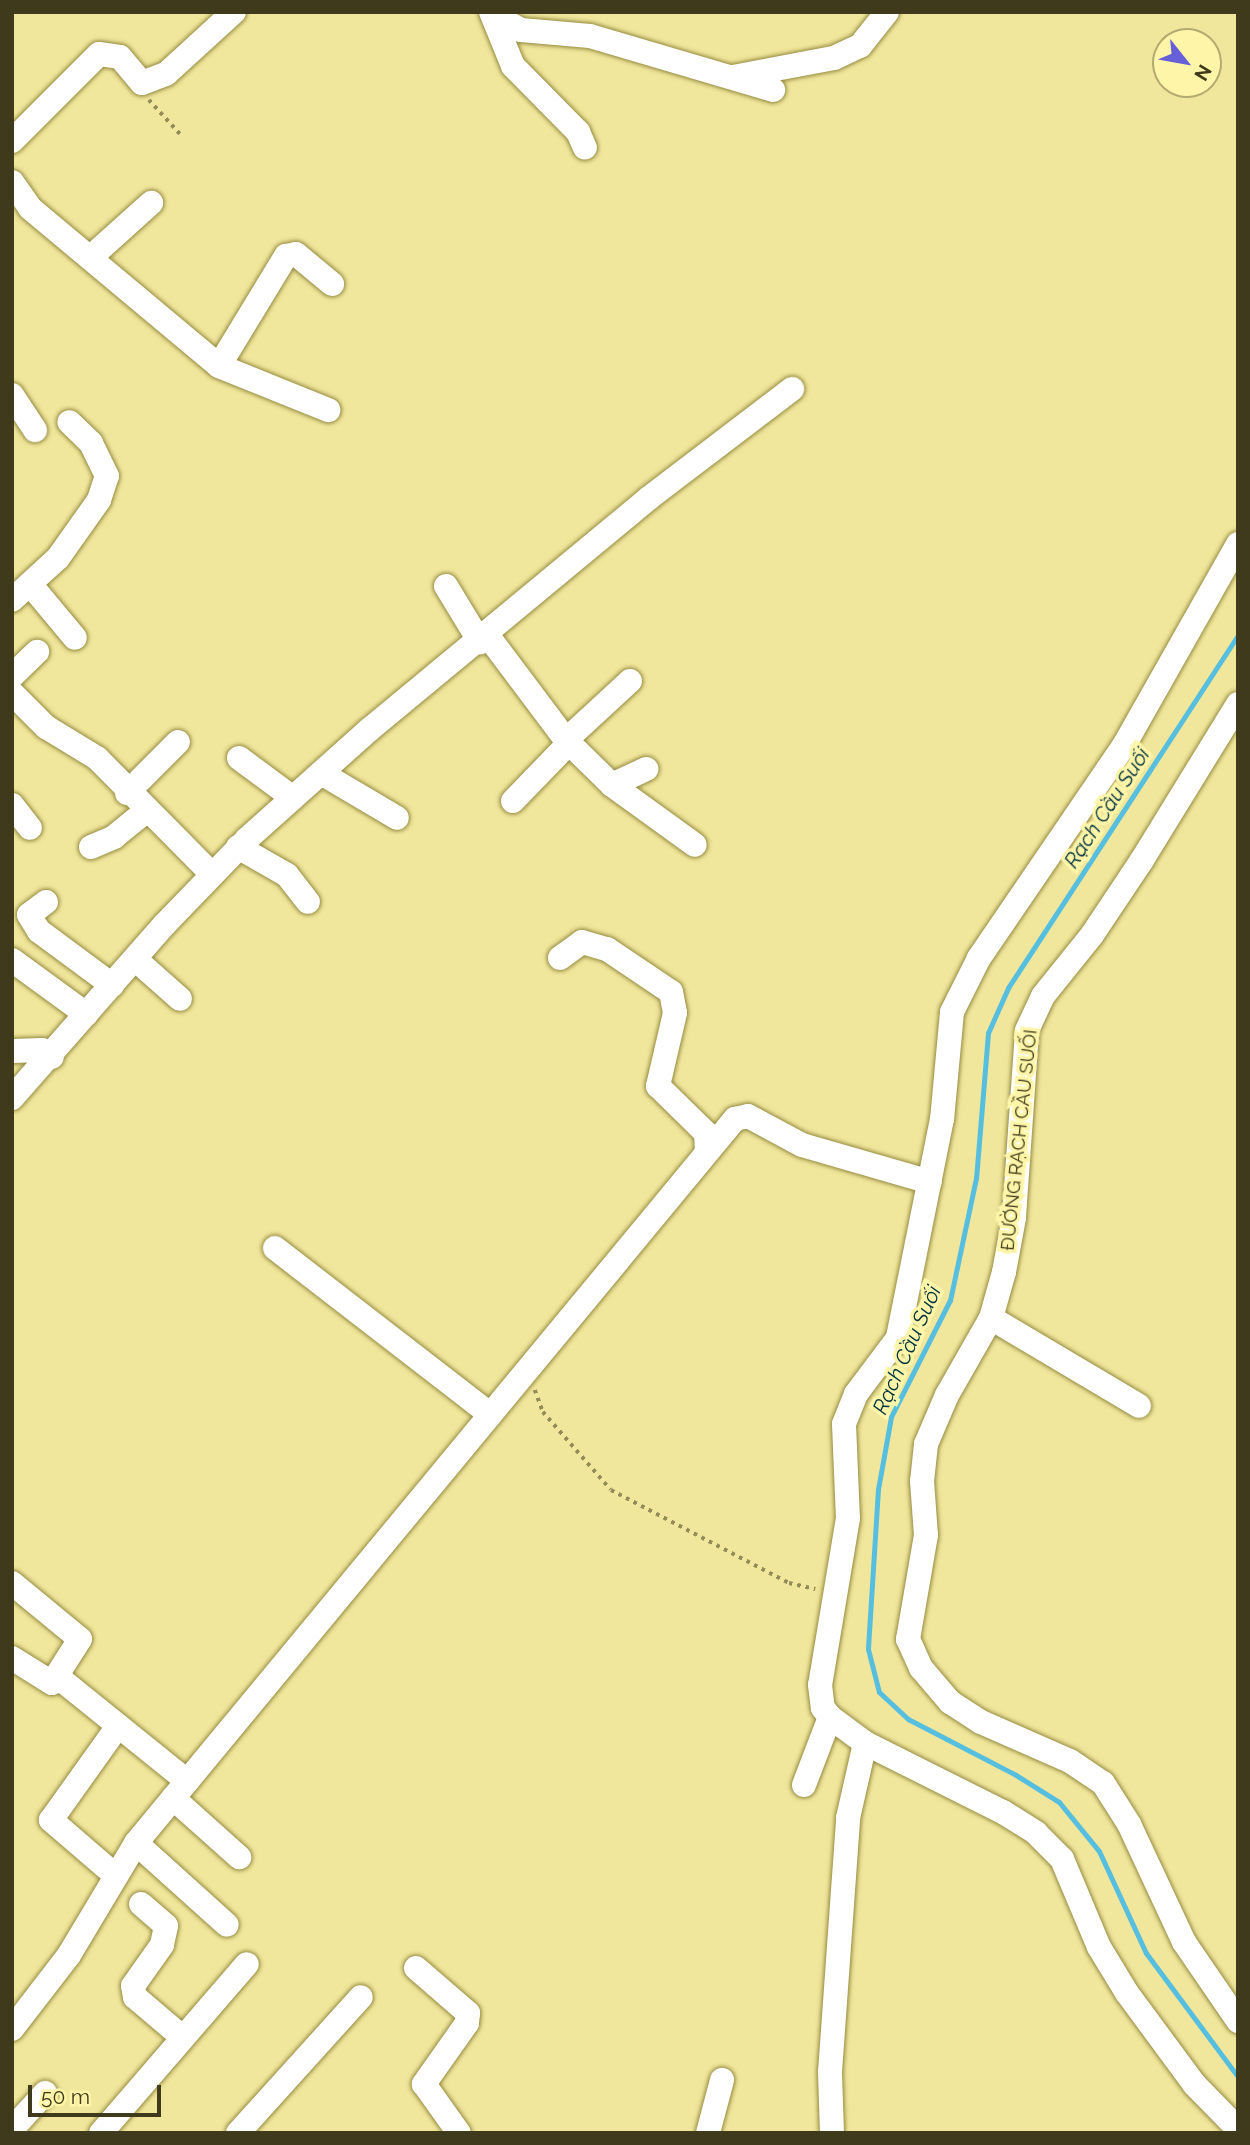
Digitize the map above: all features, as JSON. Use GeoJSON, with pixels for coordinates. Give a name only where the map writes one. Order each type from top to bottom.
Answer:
{"type":"FeatureCollection","features":[{"type":"Feature","properties":{"kind":"street"},"geometry":{"type":"LineString","coordinates":[[12,141],[99,54],[120,57],[142,83],[166,74],[234,12]]}},
{"type":"Feature","properties":{"kind":"street"},"geometry":{"type":"LineString","coordinates":[[729,77],[834,58],[860,46],[887,12]]}},
{"type":"Feature","properties":{"kind":"street"},"geometry":{"type":"LineString","coordinates":[[491,13],[521,30],[590,36],[773,90]]}},
{"type":"Feature","properties":{"kind":"street"},"geometry":{"type":"LineString","coordinates":[[491,13],[513,66],[578,132],[585,149]]}},
{"type":"Feature","properties":{"kind":"street"},"geometry":{"type":"LineString","coordinates":[[12,182],[21,215],[91,257],[219,366],[328,410]]}},
{"type":"Feature","properties":{"kind":"street"},"geometry":{"type":"LineString","coordinates":[[91,257],[151,203]]}},
{"type":"Feature","properties":{"kind":"street"},"geometry":{"type":"LineString","coordinates":[[219,366],[286,256],[296,254],[332,284]]}},
{"type":"Feature","properties":{"kind":"street"},"geometry":{"type":"LineString","coordinates":[[12,1098],[52,1057],[86,1014],[211,873],[238,847],[321,772],[544,589],[649,498],[792,389]]}},
{"type":"Feature","properties":{"kind":"street"},"geometry":{"type":"LineString","coordinates":[[12,395],[36,429]]}},
{"type":"Feature","properties":{"kind":"street"},"geometry":{"type":"LineString","coordinates":[[69,422],[91,443],[107,476],[99,500],[58,558],[19,591],[75,638]]}},
{"type":"Feature","properties":{"kind":"street"},"geometry":{"type":"LineString","coordinates":[[1238,544],[1125,744],[959,993],[952,1012],[942,1119],[898,1338],[856,1394],[844,1424],[848,1518],[820,1685],[823,1708],[830,1717],[865,1743],[1003,1812],[1036,1833],[1062,1859],[1099,1947],[1127,1993],[1194,2084],[1238,2129]]}},
{"type":"Feature","properties":{"kind":"street"},"geometry":{"type":"LineString","coordinates":[[446,586],[484,639],[568,742],[612,785],[695,845]]}},
{"type":"Feature","properties":{"kind":"street"},"geometry":{"type":"LineString","coordinates":[[12,676],[37,652]]}},
{"type":"Feature","properties":{"kind":"street"},"geometry":{"type":"LineString","coordinates":[[513,801],[629,681]]}},
{"type":"Feature","properties":{"kind":"street"},"geometry":{"type":"LineString","coordinates":[[12,694],[46,727],[97,758],[127,793],[211,873]]}},
{"type":"Feature","properties":{"kind":"street","name":"ĐƯỜNG RẠCH CẦU SUỐI"},"geometry":{"type":"LineString","coordinates":[[1238,704],[1092,935],[1042,996],[1027,1031],[1014,1218],[991,1318],[947,1395],[926,1444],[922,1481],[926,1535],[908,1639],[921,1668],[950,1702],[981,1721],[1070,1761],[1103,1783],[1129,1824],[1184,1942],[1238,2021]]}},
{"type":"Feature","properties":{"kind":"street"},"geometry":{"type":"LineString","coordinates":[[127,793],[178,742]]}},
{"type":"Feature","properties":{"kind":"street"},"geometry":{"type":"LineString","coordinates":[[239,758],[293,798]]}},
{"type":"Feature","properties":{"kind":"street"},"geometry":{"type":"LineString","coordinates":[[612,785],[646,769]]}},
{"type":"Feature","properties":{"kind":"street"},"geometry":{"type":"LineString","coordinates":[[321,772],[397,818]]}},
{"type":"Feature","properties":{"kind":"street"},"geometry":{"type":"LineString","coordinates":[[12,804],[30,828]]}},
{"type":"Feature","properties":{"kind":"street"},"geometry":{"type":"LineString","coordinates":[[91,847],[114,837],[146,811]]}},
{"type":"Feature","properties":{"kind":"street"},"geometry":{"type":"LineString","coordinates":[[238,847],[287,875],[308,902]]}},
{"type":"Feature","properties":{"kind":"street"},"geometry":{"type":"LineString","coordinates":[[46,902],[29,915],[39,931],[112,985]]}},
{"type":"Feature","properties":{"kind":"street"},"geometry":{"type":"LineString","coordinates":[[560,958],[582,942],[607,949],[671,992],[675,1013],[658,1086],[706,1133],[707,1152]]}},
{"type":"Feature","properties":{"kind":"street"},"geometry":{"type":"LineString","coordinates":[[135,959],[180,999]]}},
{"type":"Feature","properties":{"kind":"street"},"geometry":{"type":"LineString","coordinates":[[12,960],[86,1014]]}},
{"type":"Feature","properties":{"kind":"street"},"geometry":{"type":"LineString","coordinates":[[12,1051],[42,1050],[52,1057]]}},
{"type":"Feature","properties":{"kind":"street"},"geometry":{"type":"LineString","coordinates":[[16,2016],[69,1955],[136,1843],[735,1119],[748,1116],[802,1145],[930,1182]]}},
{"type":"Feature","properties":{"kind":"street"},"geometry":{"type":"LineString","coordinates":[[275,1248],[490,1414]]}},
{"type":"Feature","properties":{"kind":"street"},"geometry":{"type":"LineString","coordinates":[[991,1318],[1139,1406]]}},
{"type":"Feature","properties":{"kind":"street"},"geometry":{"type":"LineString","coordinates":[[12,1584],[80,1639],[58,1677],[46,1683],[12,1658]]}},
{"type":"Feature","properties":{"kind":"street"},"geometry":{"type":"LineString","coordinates":[[58,1677],[118,1726],[180,1789],[239,1857]]}},
{"type":"Feature","properties":{"kind":"street"},"geometry":{"type":"LineString","coordinates":[[804,1784],[830,1717]]}},
{"type":"Feature","properties":{"kind":"street"},"geometry":{"type":"LineString","coordinates":[[116,1876],[51,1820],[118,1726]]}},
{"type":"Feature","properties":{"kind":"street"},"geometry":{"type":"LineString","coordinates":[[832,2133],[830,2072],[848,1818],[865,1743]]}},
{"type":"Feature","properties":{"kind":"street"},"geometry":{"type":"LineString","coordinates":[[136,1843],[227,1925]]}},
{"type":"Feature","properties":{"kind":"street"},"geometry":{"type":"LineString","coordinates":[[141,1904],[166,1926],[162,1945],[133,1986],[135,1997],[182,2037]]}},
{"type":"Feature","properties":{"kind":"street"},"geometry":{"type":"LineString","coordinates":[[101,2133],[247,1964]]}},
{"type":"Feature","properties":{"kind":"street"},"geometry":{"type":"LineString","coordinates":[[416,1968],[468,2012],[467,2023],[424,2084],[459,2133]]}},
{"type":"Feature","properties":{"kind":"street"},"geometry":{"type":"LineString","coordinates":[[238,2133],[361,1997]]}},
{"type":"Feature","properties":{"kind":"street"},"geometry":{"type":"LineString","coordinates":[[708,2133],[722,2080]]}},
{"type":"Feature","properties":{"kind":"street"},"geometry":{"type":"LineString","coordinates":[[13,2130],[44,2094]]}},
{"type":"Feature","properties":{"kind":"path"},"geometry":{"type":"LineString","coordinates":[[142,83],[157,112],[180,134]]}},
{"type":"Feature","properties":{"kind":"path"},"geometry":{"type":"LineString","coordinates":[[523,1375],[538,1395],[543,1412],[611,1490],[789,1583],[834,1598]]}},
{"type":"Feature","properties":{"kind":"waterway","name":"Rạch Cầu Suối"},"geometry":{"type":"LineString","coordinates":[[1238,635],[1008,988],[988,1033],[976,1178],[950,1300],[891,1417],[878,1489],[868,1649],[879,1692],[908,1719],[1016,1775],[1059,1802],[1099,1851],[1146,1953],[1238,2077]]}}]}
